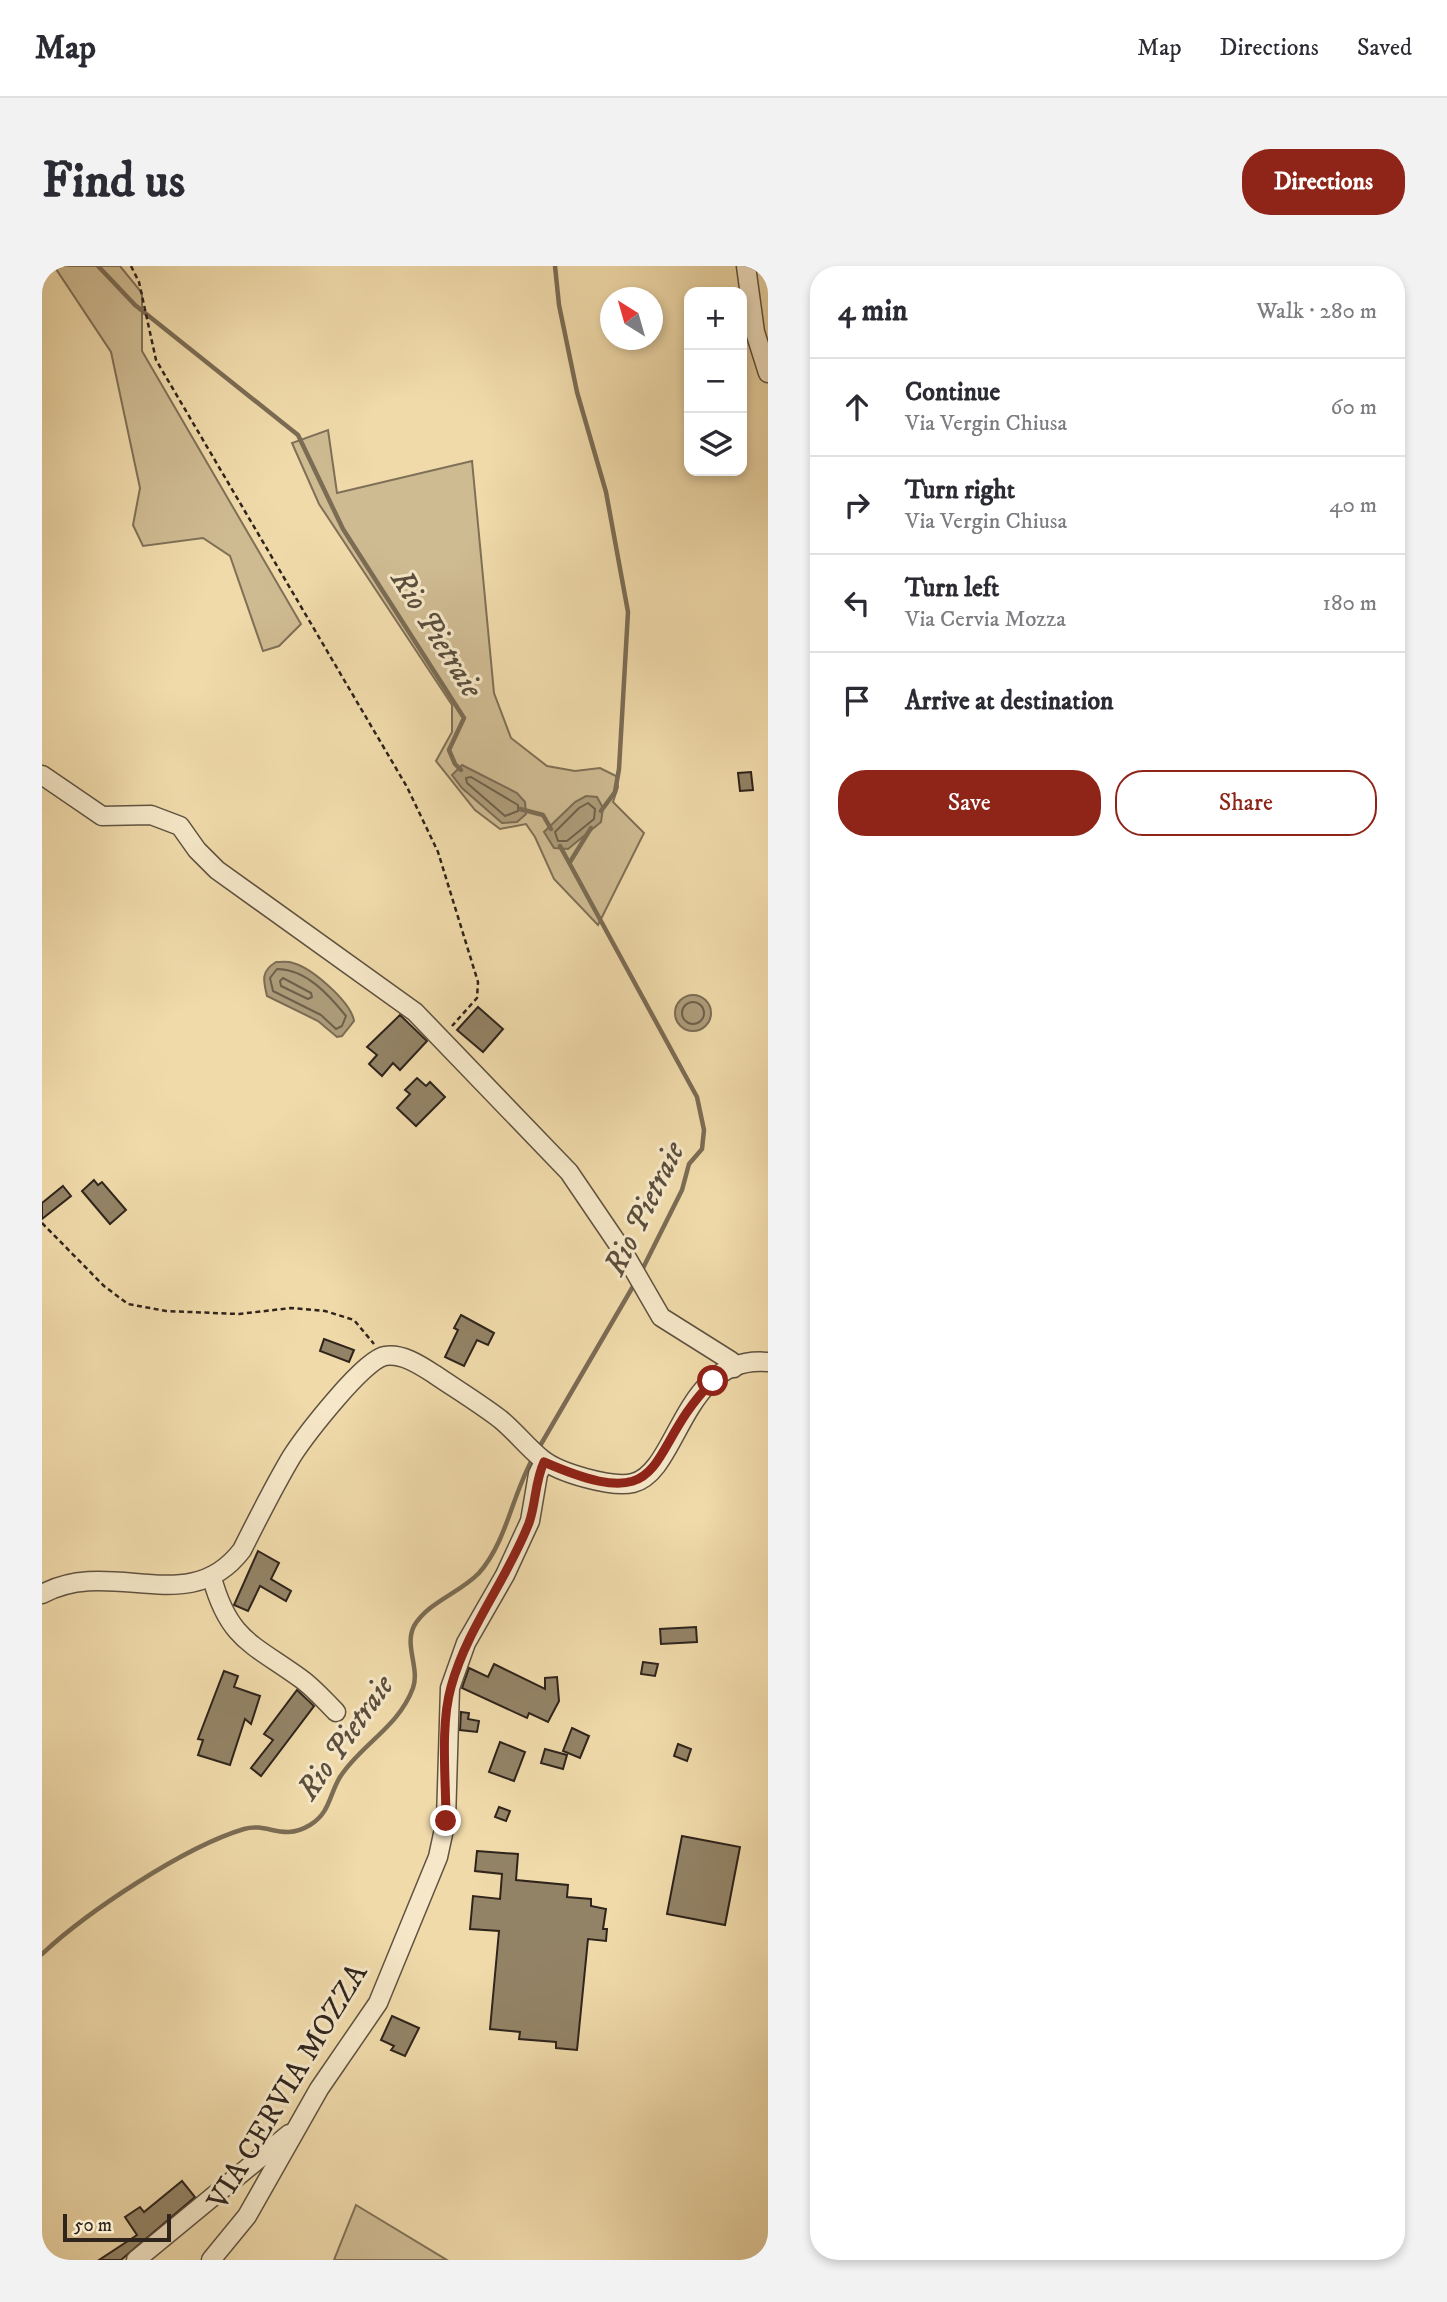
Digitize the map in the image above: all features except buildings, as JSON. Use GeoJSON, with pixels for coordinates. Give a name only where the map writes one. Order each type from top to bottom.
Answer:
{"type":"FeatureCollection","features":[{"type":"Feature","properties":{"kind":"street"},"geometry":{"type":"LineString","coordinates":[[746,266],[755,332],[768,373]]}},
{"type":"Feature","properties":{"kind":"street"},"geometry":{"type":"LineString","coordinates":[[42,775],[102,816],[151,816],[180,826],[197,850],[217,870],[415,1012],[569,1172],[624,1253],[661,1317],[731,1361],[734,1368]]}},
{"type":"Feature","properties":{"kind":"street"},"geometry":{"type":"LineString","coordinates":[[42,1594],[57,1586],[79,1581],[113,1580],[170,1585],[212,1578],[232,1564],[242,1550],[293,1454],[363,1368],[384,1356],[403,1357],[461,1392],[501,1420],[544,1462],[603,1483],[635,1483],[658,1465],[691,1402],[713,1381],[734,1368],[768,1362]]}},
{"type":"Feature","properties":{"kind":"street","name":"VIA CERVIA MOZZA"},"geometry":{"type":"LineString","coordinates":[[211,2260],[247,2216],[319,2089],[378,2003],[438,1857],[446,1821],[450,1688],[466,1643],[505,1575],[530,1521],[538,1474],[544,1462]]}},
{"type":"Feature","properties":{"kind":"street"},"geometry":{"type":"LineString","coordinates":[[212,1578],[219,1601],[234,1628],[260,1654],[314,1689],[335,1712]]}},
{"type":"Feature","properties":{"kind":"street"},"geometry":{"type":"LineString","coordinates":[[136,2260],[300,2125]]}},
{"type":"Feature","properties":{"kind":"path"},"geometry":{"type":"LineString","coordinates":[[131,266],[139,282],[156,360],[407,788],[438,852],[478,982],[477,998],[440,1038]]}},
{"type":"Feature","properties":{"kind":"path"},"geometry":{"type":"LineString","coordinates":[[42,1223],[104,1286],[128,1304],[166,1311],[239,1314],[291,1308],[325,1311],[354,1320],[384,1356]]}},
{"type":"Feature","properties":{"kind":"shaded area"},"geometry":{"type":"Polygon","coordinates":[[[54,266],[120,266],[142,293],[142,351],[301,624],[279,646],[263,651],[230,556],[203,538],[143,546],[133,525],[140,488],[111,352],[54,266]]]}},
{"type":"Feature","properties":{"kind":"shaded area"},"geometry":{"type":"Polygon","coordinates":[[[328,430],[337,493],[472,461],[494,693],[511,738],[547,766],[575,771],[600,768],[616,776],[618,787],[613,802],[644,833],[598,925],[554,879],[535,837],[526,824],[500,829],[475,810],[436,761],[452,732],[452,705],[319,504],[292,443],[328,430]]]}},
{"type":"Feature","properties":{"kind":"shaded area"},"geometry":{"type":"Polygon","coordinates":[[[356,2205],[447,2260],[334,2260],[356,2205]]]}},
{"type":"Feature","properties":{"kind":"water"},"geometry":{"type":"Polygon","coordinates":[[[462,765],[517,793],[525,802],[526,814],[517,822],[502,823],[462,788],[452,775],[462,765]]]}},
{"type":"Feature","properties":{"kind":"water"},"geometry":{"type":"Polygon","coordinates":[[[586,796],[597,797],[603,808],[601,822],[568,849],[554,848],[544,832],[575,802],[586,796]]]}},
{"type":"Feature","properties":{"kind":"water"},"geometry":{"type":"Polygon","coordinates":[[[276,962],[301,966],[338,996],[354,1021],[342,1036],[337,1037],[318,1021],[267,996],[264,976],[276,962]]]}},
{"type":"Feature","properties":{"kind":"water"},"geometry":{"type":"Polygon","coordinates":[[[693,995],[706,1000],[711,1013],[706,1026],[693,1031],[680,1026],[675,1013],[680,1000],[693,995]]]}},
{"type":"Feature","properties":{"kind":"waterway","name":"Rio Pietraie"},"geometry":{"type":"LineString","coordinates":[[98,266],[135,305],[298,435],[343,529],[464,718],[449,750],[461,770]]}},
{"type":"Feature","properties":{"kind":"waterway"},"geometry":{"type":"LineString","coordinates":[[555,266],[559,305],[577,392],[606,492],[628,612],[619,769],[615,792],[601,811]]}},
{"type":"Feature","properties":{"kind":"waterway","name":"Rio Pietraie"},"geometry":{"type":"LineString","coordinates":[[520,809],[543,815],[551,829]]}},
{"type":"Feature","properties":{"kind":"waterway"},"geometry":{"type":"LineString","coordinates":[[570,862],[591,828]]}},
{"type":"Feature","properties":{"kind":"waterway","name":"Rio Pietraie"},"geometry":{"type":"LineString","coordinates":[[560,846],[697,1097],[704,1130],[702,1149],[689,1164],[682,1190],[641,1272]]}},
{"type":"Feature","properties":{"kind":"waterway","name":"Rio Pietraie"},"geometry":{"type":"LineString","coordinates":[[537,1451],[635,1283]]}},
{"type":"Feature","properties":{"kind":"waterway","name":"Rio Pietraie"},"geometry":{"type":"LineString","coordinates":[[42,1954],[84,1919],[137,1882],[193,1850],[244,1829],[260,1828],[283,1832],[300,1830],[322,1815],[340,1777],[389,1725],[413,1688],[415,1673],[411,1634],[414,1626],[427,1610],[479,1573],[496,1547],[533,1458]]}},
{"type":"Feature","properties":{"kind":"route"},"geometry":{"type":"LineString","coordinates":[[446,1821],[447,1711],[450,1688],[466,1643],[505,1575],[530,1521],[538,1474],[544,1462],[603,1483],[635,1483],[658,1465],[691,1402],[713,1381]]}}]}
